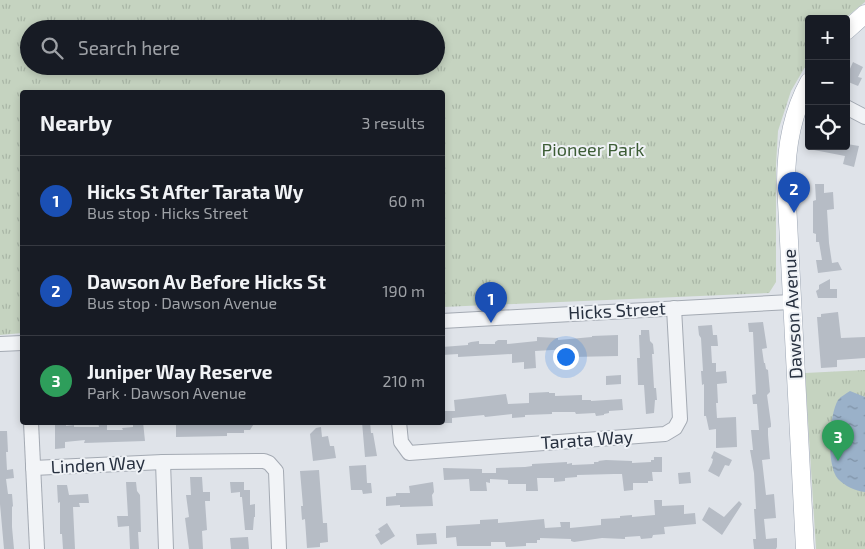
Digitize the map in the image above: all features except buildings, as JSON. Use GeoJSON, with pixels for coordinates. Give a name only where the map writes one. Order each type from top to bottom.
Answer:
{"type":"FeatureCollection","features":[{"type":"Feature","properties":{"kind":"main road"},"geometry":{"type":"LineString","coordinates":[[850,27],[865,14]]}},
{"type":"Feature","properties":{"kind":"main road","name":"Dawson Avenue"},"geometry":{"type":"LineString","coordinates":[[805,91],[791,129],[786,162],[791,302],[805,549]]}},
{"type":"Feature","properties":{"kind":"street"},"geometry":{"type":"LineString","coordinates":[[850,109],[865,117]]}},
{"type":"Feature","properties":{"kind":"street","name":"Hicks Street"},"geometry":{"type":"LineString","coordinates":[[445,321],[791,302]]}},
{"type":"Feature","properties":{"kind":"street","name":"Tarata Way"},"geometry":{"type":"LineString","coordinates":[[398,425],[401,442],[408,453],[664,434],[675,428],[680,419],[674,308]]}},
{"type":"Feature","properties":{"kind":"street"},"geometry":{"type":"LineString","coordinates":[[0,344],[20,343]]}},
{"type":"Feature","properties":{"kind":"street"},"geometry":{"type":"LineString","coordinates":[[31,425],[38,549]]}},
{"type":"Feature","properties":{"kind":"street","name":"Linden Way"},"geometry":{"type":"LineString","coordinates":[[33,468],[264,460],[276,471],[279,549]]}},
{"type":"Feature","properties":{"kind":"street","name":"Linden Way"},"geometry":{"type":"LineString","coordinates":[[163,462],[166,549]]}},
{"type":"Feature","properties":{"kind":"green space","name":"Pioneer Park"},"geometry":{"type":"Polygon","coordinates":[[[0,0],[865,0],[849,15],[805,15],[805,67],[791,91],[778,131],[776,165],[776,282],[769,293],[445,307],[445,90],[20,90],[20,333],[0,335],[0,0]]]}},
{"type":"Feature","properties":{"kind":"green space"},"geometry":{"type":"Polygon","coordinates":[[[865,370],[865,549],[816,549],[805,373],[865,370]]]}},
{"type":"Feature","properties":{"kind":"water"},"geometry":{"type":"Polygon","coordinates":[[[850,391],[865,397],[865,492],[847,486],[838,479],[834,472],[830,452],[831,428],[835,407],[838,400],[850,391]]]}},
{"type":"Feature","properties":{"kind":"place","name":"Dawson Av Before Hicks St"},"geometry":{"type":"Point","coordinates":[794,213]}},
{"type":"Feature","properties":{"kind":"place","name":"Hicks St After Tarata Wy"},"geometry":{"type":"Point","coordinates":[491,323]}},
{"type":"Feature","properties":{"kind":"place","name":"Juniper Way Reserve"},"geometry":{"type":"Point","coordinates":[838,461]}}]}
